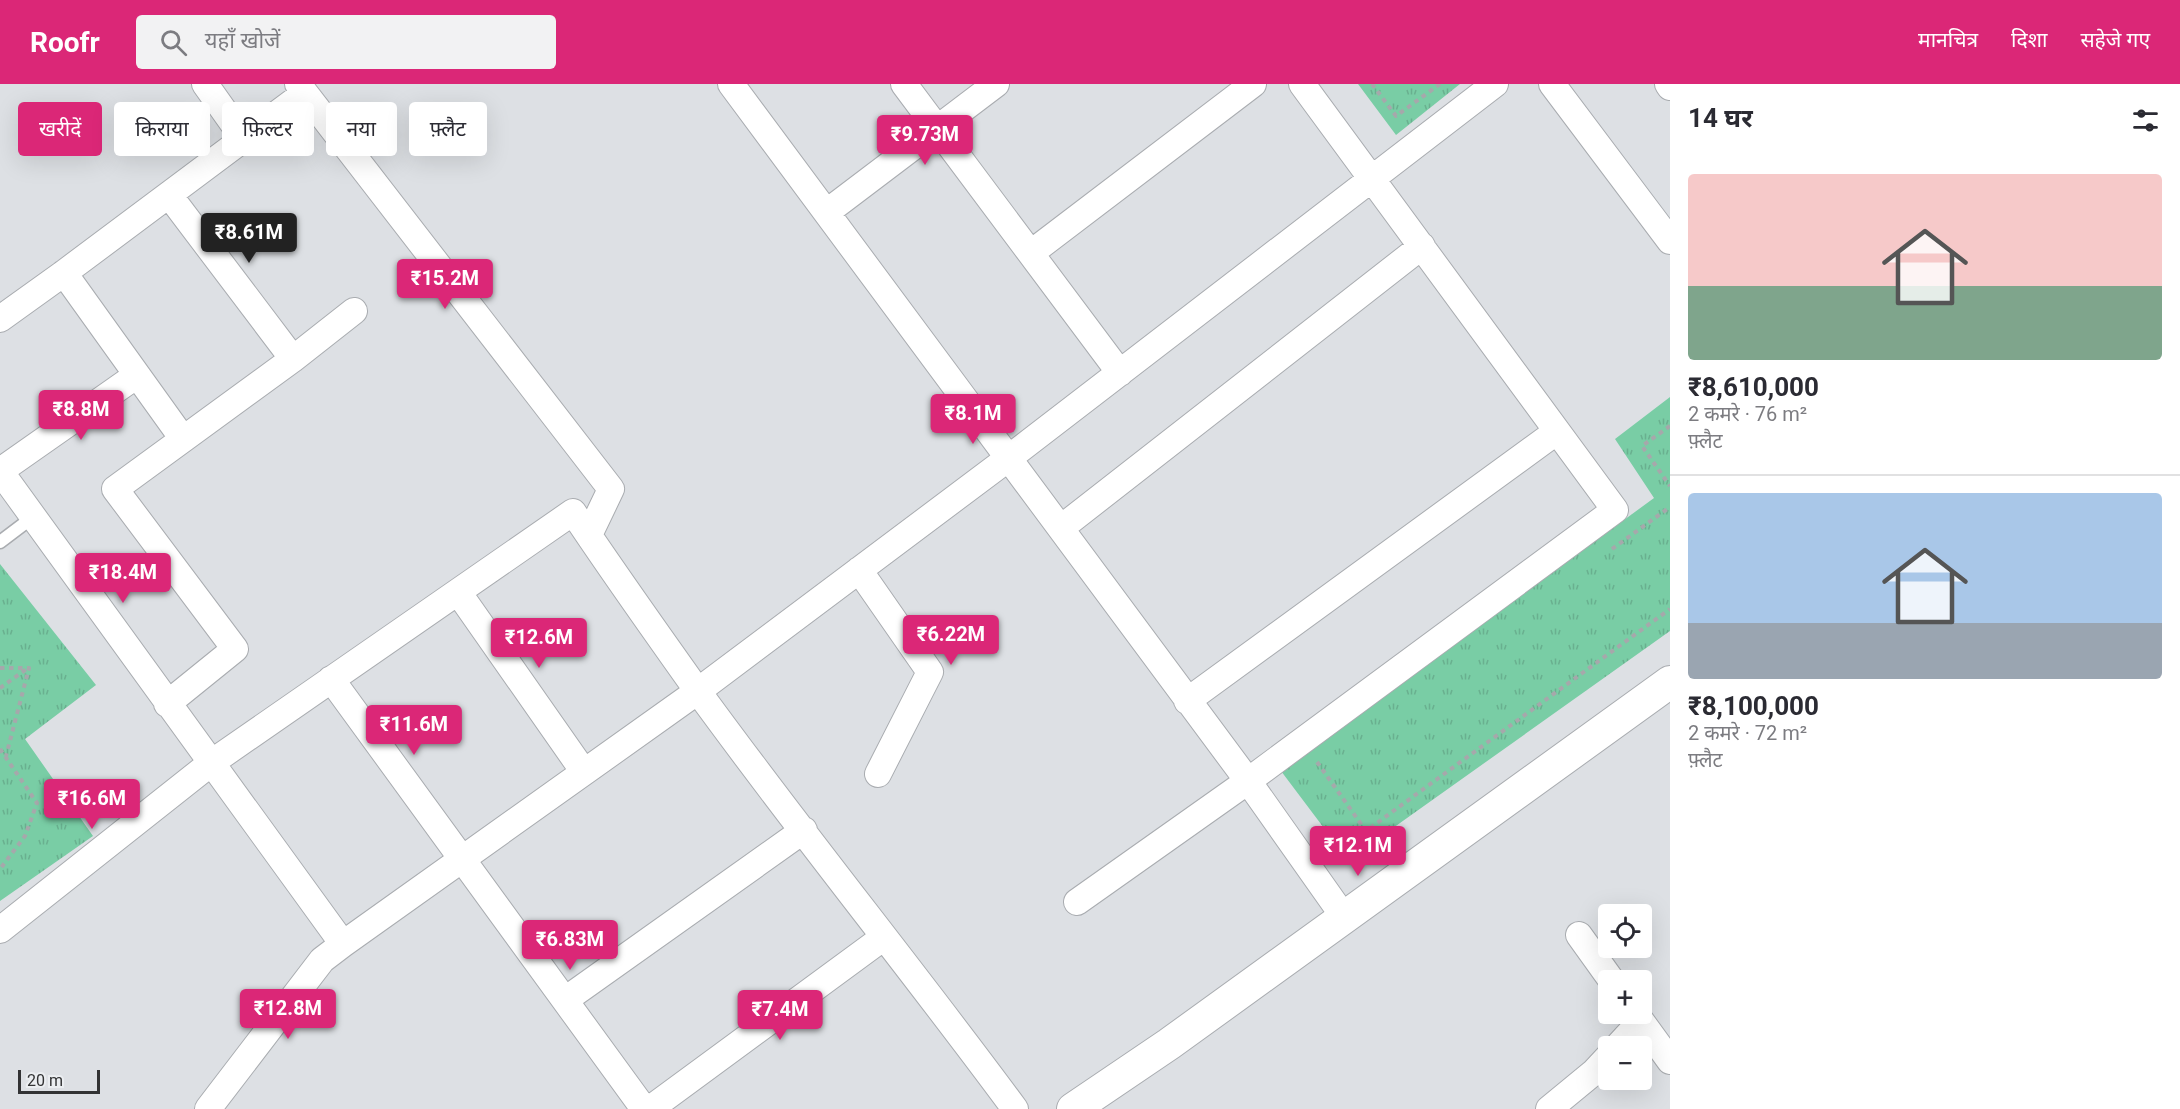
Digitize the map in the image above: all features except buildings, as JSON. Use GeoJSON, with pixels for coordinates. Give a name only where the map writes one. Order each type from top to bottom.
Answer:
{"type":"FeatureCollection","features":[{"type":"Feature","properties":{"kind":"street"},"geometry":{"type":"LineString","coordinates":[[205,84],[222,108]]}},
{"type":"Feature","properties":{"kind":"street"},"geometry":{"type":"LineString","coordinates":[[731,84],[1010,457],[1187,701],[1248,781],[1344,917]]}},
{"type":"Feature","properties":{"kind":"street"},"geometry":{"type":"LineString","coordinates":[[904,84],[1120,374]]}},
{"type":"Feature","properties":{"kind":"street"},"geometry":{"type":"LineString","coordinates":[[827,212],[996,84]]}},
{"type":"Feature","properties":{"kind":"street"},"geometry":{"type":"LineString","coordinates":[[1032,253],[1253,84]]}},
{"type":"Feature","properties":{"kind":"street"},"geometry":{"type":"LineString","coordinates":[[1077,902],[1248,781],[1615,510],[1302,84]]}},
{"type":"Feature","properties":{"kind":"street"},"geometry":{"type":"LineString","coordinates":[[208,1109],[322,960],[698,691],[1120,374],[1495,84]]}},
{"type":"Feature","properties":{"kind":"street"},"geometry":{"type":"LineString","coordinates":[[1552,84],[1670,241]]}},
{"type":"Feature","properties":{"kind":"street"},"geometry":{"type":"LineString","coordinates":[[286,102],[301,89],[611,489],[589,535]]}},
{"type":"Feature","properties":{"kind":"street"},"geometry":{"type":"LineString","coordinates":[[0,319],[222,156]]}},
{"type":"Feature","properties":{"kind":"street"},"geometry":{"type":"LineString","coordinates":[[170,195],[293,358]]}},
{"type":"Feature","properties":{"kind":"street"},"geometry":{"type":"LineString","coordinates":[[1061,528],[1422,246]]}},
{"type":"Feature","properties":{"kind":"street"},"geometry":{"type":"LineString","coordinates":[[64,273],[183,439]]}},
{"type":"Feature","properties":{"kind":"street"},"geometry":{"type":"LineString","coordinates":[[167,704],[235,649],[116,489],[354,311]]}},
{"type":"Feature","properties":{"kind":"street"},"geometry":{"type":"LineString","coordinates":[[137,375],[0,471],[343,944]]}},
{"type":"Feature","properties":{"kind":"street"},"geometry":{"type":"LineString","coordinates":[[1187,701],[1556,432]]}},
{"type":"Feature","properties":{"kind":"street"},"geometry":{"type":"LineString","coordinates":[[0,930],[211,763],[573,512],[698,691],[1014,1109]]}},
{"type":"Feature","properties":{"kind":"street"},"geometry":{"type":"LineString","coordinates":[[860,570],[930,672],[878,774]]}},
{"type":"Feature","properties":{"kind":"street"},"geometry":{"type":"LineString","coordinates":[[458,592],[584,772]]}},
{"type":"Feature","properties":{"kind":"street"},"geometry":{"type":"LineString","coordinates":[[331,679],[644,1109]]}},
{"type":"Feature","properties":{"kind":"street"},"geometry":{"type":"LineString","coordinates":[[1073,1109],[1169,1044],[1670,682]]}},
{"type":"Feature","properties":{"kind":"street"},"geometry":{"type":"LineString","coordinates":[[564,1000],[804,830]]}},
{"type":"Feature","properties":{"kind":"street"},"geometry":{"type":"LineString","coordinates":[[1579,935],[1604,970]]}},
{"type":"Feature","properties":{"kind":"street"},"geometry":{"type":"LineString","coordinates":[[650,1109],[884,937]]}},
{"type":"Feature","properties":{"kind":"street"},"geometry":{"type":"LineString","coordinates":[[1643,1024],[1670,1061]]}},
{"type":"Feature","properties":{"kind":"street"},"geometry":{"type":"LineString","coordinates":[[1549,1109],[1598,1068]]}},
{"type":"Feature","properties":{"kind":"lane"},"geometry":{"type":"LineString","coordinates":[[0,542],[33,517]]}},
{"type":"Feature","properties":{"kind":"path"},"geometry":{"type":"LineString","coordinates":[[1372,84],[1396,116],[1440,84]]}},
{"type":"Feature","properties":{"kind":"path"},"geometry":{"type":"LineString","coordinates":[[1670,426],[1642,446],[1670,486]]}},
{"type":"Feature","properties":{"kind":"path"},"geometry":{"type":"LineString","coordinates":[[1603,555],[1670,507]]}},
{"type":"Feature","properties":{"kind":"path"},"geometry":{"type":"LineString","coordinates":[[1316,761],[1366,831],[1670,609]]}},
{"type":"Feature","properties":{"kind":"path"},"geometry":{"type":"LineString","coordinates":[[0,668],[29,668]]}},
{"type":"Feature","properties":{"kind":"path"},"geometry":{"type":"LineString","coordinates":[[0,688],[29,668]]}},
{"type":"Feature","properties":{"kind":"path"},"geometry":{"type":"LineString","coordinates":[[6,757],[29,668]]}},
{"type":"Feature","properties":{"kind":"path"},"geometry":{"type":"LineString","coordinates":[[0,749],[37,803],[26,837],[0,869]]}},
{"type":"Feature","properties":{"kind":"green space"},"geometry":{"type":"Polygon","coordinates":[[[1358,84],[1460,84],[1396,135],[1358,84]]]}},
{"type":"Feature","properties":{"kind":"green space"},"geometry":{"type":"Polygon","coordinates":[[[1670,397],[1670,631],[1348,860],[1281,771],[1654,498],[1615,439],[1670,397]]]}},
{"type":"Feature","properties":{"kind":"green space"},"geometry":{"type":"Polygon","coordinates":[[[0,564],[96,685],[25,739],[93,836],[0,901],[0,564]]]}}]}
